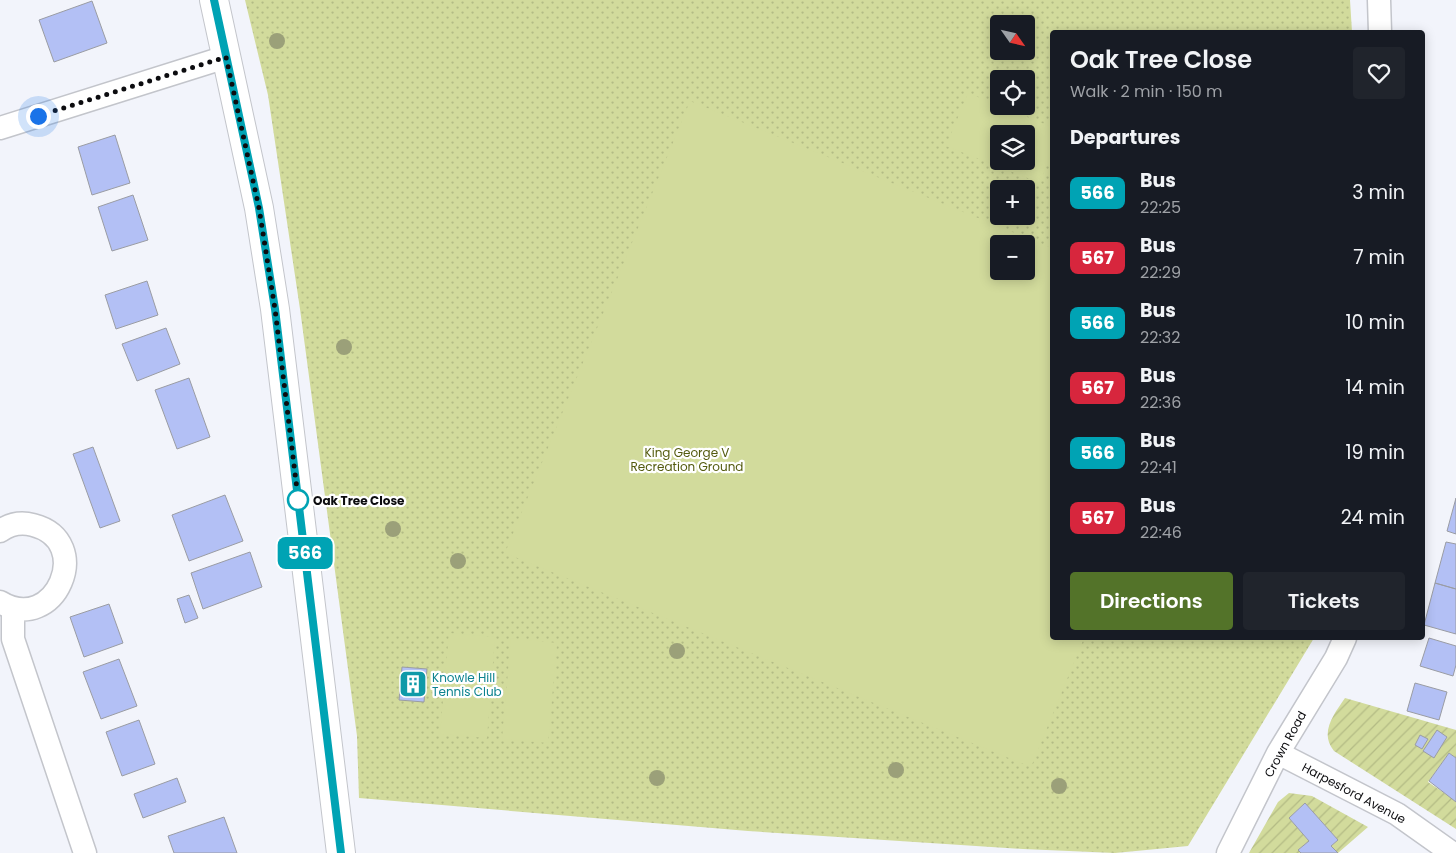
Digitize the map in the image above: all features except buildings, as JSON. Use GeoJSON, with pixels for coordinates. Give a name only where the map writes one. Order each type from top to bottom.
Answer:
{"type":"FeatureCollection","features":[{"type":"Feature","properties":{"kind":"street"},"geometry":{"type":"LineString","coordinates":[[214,0],[259,208],[275,309],[341,853]]}},
{"type":"Feature","properties":{"kind":"street"},"geometry":{"type":"LineString","coordinates":[[1379,0],[1380,30]]}},
{"type":"Feature","properties":{"kind":"street"},"geometry":{"type":"LineString","coordinates":[[0,128],[226,57]]}},
{"type":"Feature","properties":{"kind":"street"},"geometry":{"type":"LineString","coordinates":[[0,530],[16,524],[39,526],[57,540],[66,562],[62,585],[46,602],[36,607],[6,605],[13,639],[85,853]]}},
{"type":"Feature","properties":{"kind":"street","name":"Crown Road"},"geometry":{"type":"LineString","coordinates":[[1228,853],[1278,753],[1336,658],[1344,640]]}},
{"type":"Feature","properties":{"kind":"street","name":"Harpesford Avenue"},"geometry":{"type":"LineString","coordinates":[[1278,753],[1397,814],[1452,853]]}},
{"type":"Feature","properties":{"kind":"green space","name":"King George V Recreation Ground"},"geometry":{"type":"Polygon","coordinates":[[[245,0],[1350,0],[1352,30],[1050,30],[1050,640],[1313,640],[1188,846],[1115,853],[1023,849],[748,831],[359,798],[357,736],[300,309],[268,95],[245,0]]]}},
{"type":"Feature","properties":{"kind":"green space"},"geometry":{"type":"Polygon","coordinates":[[[968,93],[990,102],[990,115],[1022,115],[1050,126],[1050,156],[1040,183],[1007,170],[1035,170],[1035,125],[990,125],[990,163],[946,146],[968,93]]]}},
{"type":"Feature","properties":{"kind":"green space"},"geometry":{"type":"Polygon","coordinates":[[[690,101],[990,223],[990,225],[995,225],[1020,235],[990,235],[990,280],[1035,280],[1035,241],[1050,247],[1050,640],[1083,640],[1031,767],[505,553],[690,101]]]}},
{"type":"Feature","properties":{"kind":"green space"},"geometry":{"type":"Polygon","coordinates":[[[449,633],[495,637],[487,738],[440,734],[449,633]]]}},
{"type":"Feature","properties":{"kind":"green space"},"geometry":{"type":"Polygon","coordinates":[[[511,638],[557,643],[548,743],[502,739],[511,638]]]}},
{"type":"Feature","properties":{"kind":"green space"},"geometry":{"type":"Polygon","coordinates":[[[1345,698],[1456,730],[1456,758],[1449,753],[1428,782],[1456,801],[1456,829],[1334,751],[1330,744],[1328,731],[1333,717],[1345,698]]]}},
{"type":"Feature","properties":{"kind":"green space"},"geometry":{"type":"Polygon","coordinates":[[[1289,793],[1312,796],[1368,827],[1338,853],[1331,846],[1338,840],[1305,803],[1289,818],[1309,841],[1298,850],[1301,853],[1249,853],[1278,802],[1289,793]]]}},
{"type":"Feature","properties":{"kind":"bus line","name":"566"},"geometry":{"type":"LineString","coordinates":[[214,0],[259,208],[275,309],[341,853]]}},
{"type":"Feature","properties":{"kind":"place","name":"Oak Tree Close"},"geometry":{"type":"Point","coordinates":[298,500]}},
{"type":"Feature","properties":{"kind":"place","name":"Knowle Hill Tennis Club"},"geometry":{"type":"Point","coordinates":[413,684]}},
{"type":"Feature","properties":{"kind":"route"},"geometry":{"type":"LineString","coordinates":[[38,116],[226,57],[259,208],[275,309],[299,506],[298,500]]}}]}
